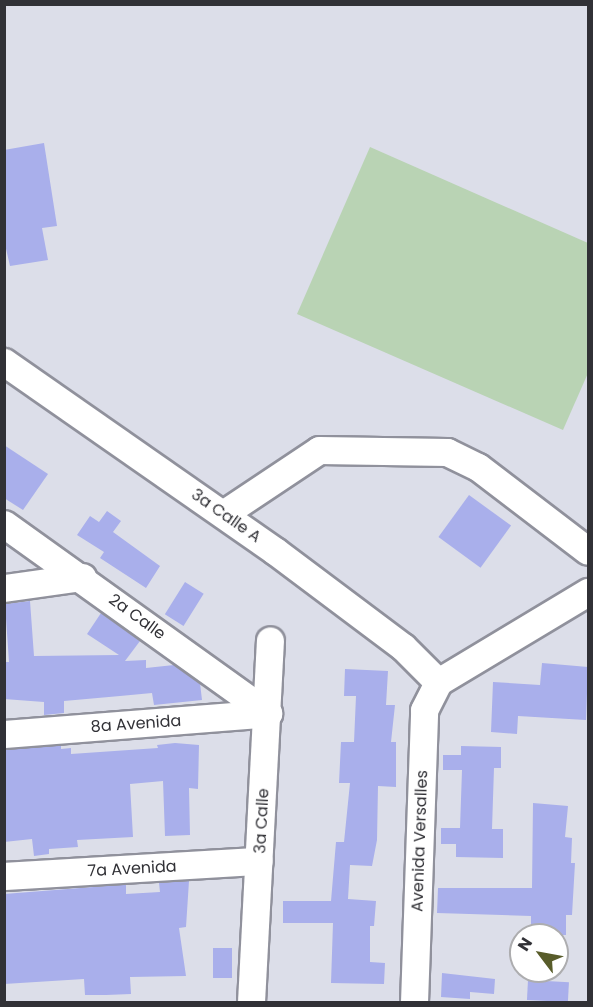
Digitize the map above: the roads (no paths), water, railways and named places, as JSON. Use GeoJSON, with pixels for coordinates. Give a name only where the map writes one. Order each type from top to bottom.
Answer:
{"type":"FeatureCollection","features":[{"type":"Feature","properties":{"kind":"street","name":"3a Calle A"},"geometry":{"type":"LineString","coordinates":[[4,362],[223,514],[403,647],[438,682]]}},
{"type":"Feature","properties":{"kind":"street"},"geometry":{"type":"LineString","coordinates":[[223,514],[319,450],[447,452],[478,466],[588,551]]}},
{"type":"Feature","properties":{"kind":"street","name":"2a Calle"},"geometry":{"type":"LineString","coordinates":[[4,524],[82,577],[268,714]]}},
{"type":"Feature","properties":{"kind":"street"},"geometry":{"type":"LineString","coordinates":[[4,588],[82,577]]}},
{"type":"Feature","properties":{"kind":"street"},"geometry":{"type":"LineString","coordinates":[[438,682],[588,592]]}},
{"type":"Feature","properties":{"kind":"street","name":"3a Calle"},"geometry":{"type":"LineString","coordinates":[[251,1002],[268,714],[270,640]]}},
{"type":"Feature","properties":{"kind":"street","name":"Avenida Versalles"},"geometry":{"type":"LineString","coordinates":[[414,1002],[424,710],[438,682]]}},
{"type":"Feature","properties":{"kind":"street","name":"8a Avenida"},"geometry":{"type":"LineString","coordinates":[[4,734],[268,714]]}},
{"type":"Feature","properties":{"kind":"street","name":"7a Avenida"},"geometry":{"type":"LineString","coordinates":[[4,876],[260,861]]}}]}
